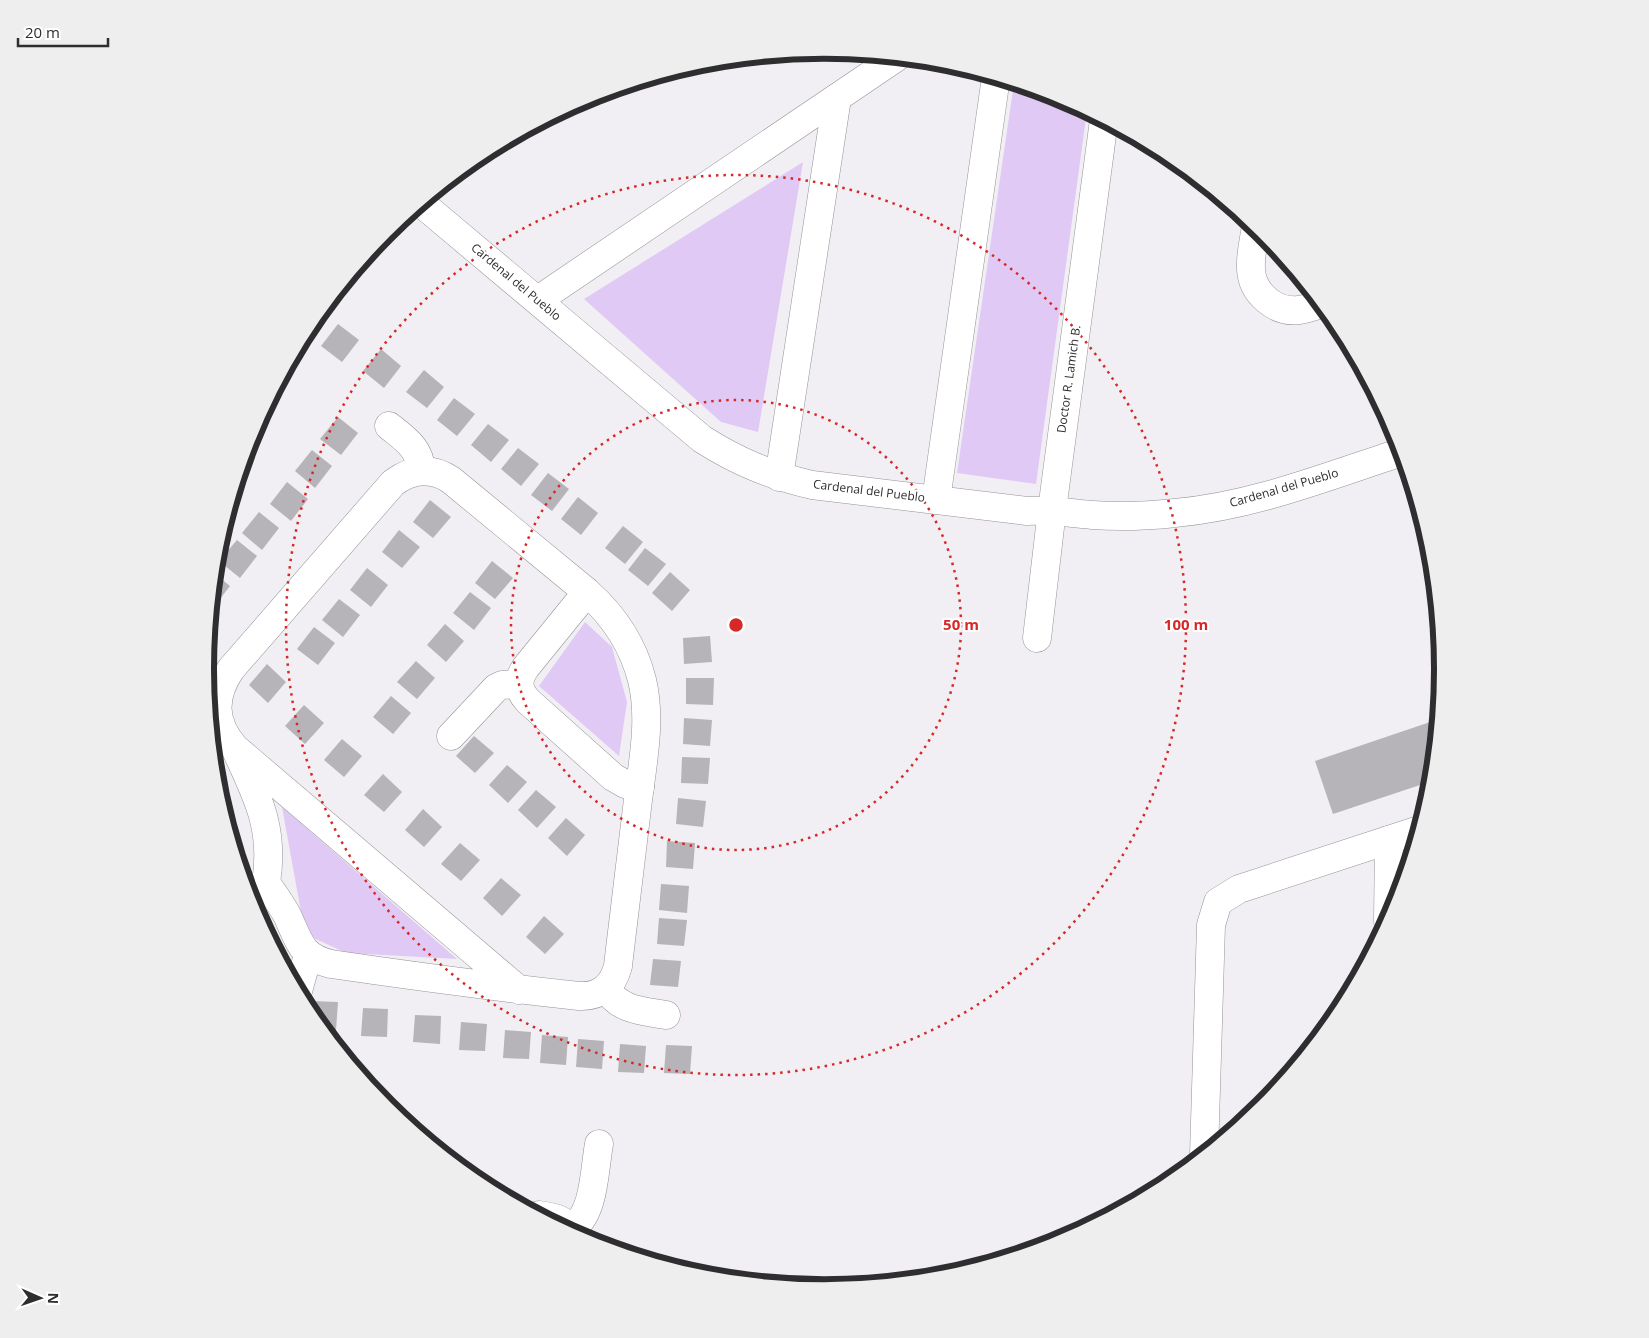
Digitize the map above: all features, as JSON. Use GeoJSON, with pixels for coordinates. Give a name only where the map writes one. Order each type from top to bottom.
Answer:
{"type":"FeatureCollection","features":[{"type":"Feature","properties":{"kind":"street"},"geometry":{"type":"LineString","coordinates":[[538,300],[887,62]]}},
{"type":"Feature","properties":{"kind":"street"},"geometry":{"type":"LineString","coordinates":[[936,500],[995,84]]}},
{"type":"Feature","properties":{"kind":"street"},"geometry":{"type":"LineString","coordinates":[[779,477],[837,98]]}},
{"type":"Feature","properties":{"kind":"street","name":"Doctor R. Lamich B."},"geometry":{"type":"LineString","coordinates":[[1037,638],[1052,510],[1103,127]]}},
{"type":"Feature","properties":{"kind":"street","name":"Cardenal del Pueblo"},"geometry":{"type":"LineString","coordinates":[[426,207],[702,438],[744,463],[779,477],[812,484],[1027,511],[1052,510],[1092,515],[1134,515],[1209,509],[1242,502],[1275,494],[1395,454]]}},
{"type":"Feature","properties":{"kind":"street"},"geometry":{"type":"LineString","coordinates":[[1255,236],[1251,271],[1253,282],[1259,292],[1276,307],[1287,310],[1298,310],[1315,306]]}},
{"type":"Feature","properties":{"kind":"street"},"geometry":{"type":"LineString","coordinates":[[389,426],[411,444],[417,452],[421,460],[421,470]]}},
{"type":"Feature","properties":{"kind":"street"},"geometry":{"type":"LineString","coordinates":[[215,698],[224,680],[232,670],[393,483],[421,470],[442,474],[451,480],[602,606],[616,621],[636,659],[643,681],[646,723],[640,787],[616,974],[606,988],[598,994],[588,996],[519,990],[319,962],[308,955],[300,946],[286,914],[257,887],[269,852],[267,833],[260,808],[235,748]]}},
{"type":"Feature","properties":{"kind":"street"},"geometry":{"type":"LineString","coordinates":[[587,592],[520,675],[521,694],[613,778],[625,784],[640,787]]}},
{"type":"Feature","properties":{"kind":"street"},"geometry":{"type":"LineString","coordinates":[[451,736],[496,688],[502,685],[519,684]]}},
{"type":"Feature","properties":{"kind":"street"},"geometry":{"type":"LineString","coordinates":[[216,711],[221,728],[235,748],[519,990]]}},
{"type":"Feature","properties":{"kind":"street"},"geometry":{"type":"LineString","coordinates":[[260,808],[265,800],[273,794],[287,792]]}},
{"type":"Feature","properties":{"kind":"street"},"geometry":{"type":"LineString","coordinates":[[1204,1146],[1211,925],[1218,902],[1238,889],[1412,832]]}},
{"type":"Feature","properties":{"kind":"street"},"geometry":{"type":"LineString","coordinates":[[1388,902],[1389,840]]}},
{"type":"Feature","properties":{"kind":"street"},"geometry":{"type":"LineString","coordinates":[[448,980],[458,975],[464,967],[468,957],[468,946]]}},
{"type":"Feature","properties":{"kind":"street"},"geometry":{"type":"LineString","coordinates":[[301,982],[308,955]]}},
{"type":"Feature","properties":{"kind":"street"},"geometry":{"type":"LineString","coordinates":[[606,988],[610,995],[623,1006],[666,1015]]}},
{"type":"Feature","properties":{"kind":"street"},"geometry":{"type":"LineString","coordinates":[[577,1226],[588,1209],[599,1144]]}},
{"type":"Feature","properties":{"kind":"shaded area"},"geometry":{"type":"Polygon","coordinates":[[[1013,89],[1058,105],[1086,118],[1036,484],[957,473],[1013,89]]]}},
{"type":"Feature","properties":{"kind":"shaded area"},"geometry":{"type":"Polygon","coordinates":[[[803,162],[758,432],[721,422],[584,299],[803,162]]]}},
{"type":"Feature","properties":{"kind":"shaded area"},"geometry":{"type":"Polygon","coordinates":[[[585,622],[612,647],[627,702],[619,756],[539,686],[585,622]]]}},
{"type":"Feature","properties":{"kind":"shaded area"},"geometry":{"type":"Polygon","coordinates":[[[282,807],[457,959],[346,953],[305,934],[282,807]]]}},
{"type":"Feature","properties":{"kind":"building"},"geometry":{"type":"Polygon","coordinates":[[[338,324],[359,340],[342,362],[321,346],[338,324]]]}},
{"type":"Feature","properties":{"kind":"building"},"geometry":{"type":"Polygon","coordinates":[[[381,349],[401,366],[384,388],[363,371],[381,349]]]}},
{"type":"Feature","properties":{"kind":"building"},"geometry":{"type":"Polygon","coordinates":[[[424,370],[444,387],[427,408],[406,392],[424,370]]]}},
{"type":"Feature","properties":{"kind":"building"},"geometry":{"type":"Polygon","coordinates":[[[454,398],[475,414],[457,436],[437,420],[454,398]]]}},
{"type":"Feature","properties":{"kind":"building"},"geometry":{"type":"Polygon","coordinates":[[[338,417],[358,433],[341,455],[320,439],[338,417]]]}},
{"type":"Feature","properties":{"kind":"building"},"geometry":{"type":"Polygon","coordinates":[[[488,424],[509,440],[491,462],[471,445],[488,424]]]}},
{"type":"Feature","properties":{"kind":"building"},"geometry":{"type":"Polygon","coordinates":[[[518,448],[539,464],[521,486],[501,469],[518,448]]]}},
{"type":"Feature","properties":{"kind":"building"},"geometry":{"type":"Polygon","coordinates":[[[312,450],[332,466],[315,488],[295,471],[312,450]]]}},
{"type":"Feature","properties":{"kind":"building"},"geometry":{"type":"Polygon","coordinates":[[[548,473],[569,489],[552,511],[531,495],[548,473]]]}},
{"type":"Feature","properties":{"kind":"building"},"geometry":{"type":"Polygon","coordinates":[[[287,482],[308,499],[291,521],[270,504],[287,482]]]}},
{"type":"Feature","properties":{"kind":"building"},"geometry":{"type":"Polygon","coordinates":[[[578,497],[598,513],[581,535],[561,519],[578,497]]]}},
{"type":"Feature","properties":{"kind":"building"},"geometry":{"type":"Polygon","coordinates":[[[430,500],[451,517],[433,538],[413,522],[430,500]]]}},
{"type":"Feature","properties":{"kind":"building"},"geometry":{"type":"Polygon","coordinates":[[[259,512],[279,528],[262,550],[242,533],[259,512]]]}},
{"type":"Feature","properties":{"kind":"building"},"geometry":{"type":"Polygon","coordinates":[[[623,526],[643,542],[625,564],[605,548],[623,526]]]}},
{"type":"Feature","properties":{"kind":"building"},"geometry":{"type":"Polygon","coordinates":[[[399,530],[420,547],[402,568],[382,552],[399,530]]]}},
{"type":"Feature","properties":{"kind":"building"},"geometry":{"type":"Polygon","coordinates":[[[237,540],[257,556],[240,578],[223,565],[225,554],[237,540]]]}},
{"type":"Feature","properties":{"kind":"building"},"geometry":{"type":"Polygon","coordinates":[[[645,548],[666,564],[648,586],[628,570],[645,548]]]}},
{"type":"Feature","properties":{"kind":"building"},"geometry":{"type":"Polygon","coordinates":[[[492,561],[513,578],[495,599],[475,583],[492,561]]]}},
{"type":"Feature","properties":{"kind":"building"},"geometry":{"type":"Polygon","coordinates":[[[367,568],[388,585],[371,607],[350,590],[367,568]]]}},
{"type":"Feature","properties":{"kind":"building"},"geometry":{"type":"Polygon","coordinates":[[[670,572],[690,590],[672,611],[652,593],[670,572]]]}},
{"type":"Feature","properties":{"kind":"building"},"geometry":{"type":"Polygon","coordinates":[[[221,579],[230,586],[218,601],[221,579]]]}},
{"type":"Feature","properties":{"kind":"building"},"geometry":{"type":"Polygon","coordinates":[[[470,592],[491,608],[474,630],[453,613],[470,592]]]}},
{"type":"Feature","properties":{"kind":"building"},"geometry":{"type":"Polygon","coordinates":[[[339,599],[360,615],[343,637],[322,620],[339,599]]]}},
{"type":"Feature","properties":{"kind":"building"},"geometry":{"type":"Polygon","coordinates":[[[445,624],[464,641],[446,662],[427,645],[445,624]]]}},
{"type":"Feature","properties":{"kind":"building"},"geometry":{"type":"Polygon","coordinates":[[[314,627],[335,643],[318,665],[297,649],[314,627]]]}},
{"type":"Feature","properties":{"kind":"building"},"geometry":{"type":"Polygon","coordinates":[[[710,636],[712,662],[684,664],[683,638],[710,636]]]}},
{"type":"Feature","properties":{"kind":"building"},"geometry":{"type":"Polygon","coordinates":[[[416,661],[435,678],[417,699],[397,682],[416,661]]]}},
{"type":"Feature","properties":{"kind":"building"},"geometry":{"type":"Polygon","coordinates":[[[267,664],[286,682],[268,703],[249,685],[267,664]]]}},
{"type":"Feature","properties":{"kind":"building"},"geometry":{"type":"Polygon","coordinates":[[[686,678],[714,678],[713,705],[686,704],[686,678]]]}},
{"type":"Feature","properties":{"kind":"building"},"geometry":{"type":"Polygon","coordinates":[[[391,696],[411,713],[393,734],[373,717],[391,696]]]}},
{"type":"Feature","properties":{"kind":"building"},"geometry":{"type":"Polygon","coordinates":[[[304,705],[324,723],[305,744],[285,726],[304,705]]]}},
{"type":"Feature","properties":{"kind":"building"},"geometry":{"type":"Polygon","coordinates":[[[684,718],[712,720],[710,746],[683,744],[684,718]]]}},
{"type":"Feature","properties":{"kind":"building"},"geometry":{"type":"Polygon","coordinates":[[[1432,721],[1430,749],[1424,784],[1333,814],[1315,761],[1432,721]]]}},
{"type":"Feature","properties":{"kind":"building"},"geometry":{"type":"Polygon","coordinates":[[[474,736],[494,753],[475,773],[456,756],[474,736]]]}},
{"type":"Feature","properties":{"kind":"building"},"geometry":{"type":"Polygon","coordinates":[[[342,739],[362,756],[344,777],[324,760],[342,739]]]}},
{"type":"Feature","properties":{"kind":"building"},"geometry":{"type":"Polygon","coordinates":[[[682,757],[710,758],[708,784],[681,783],[682,757]]]}},
{"type":"Feature","properties":{"kind":"building"},"geometry":{"type":"Polygon","coordinates":[[[507,765],[527,782],[508,803],[489,785],[507,765]]]}},
{"type":"Feature","properties":{"kind":"building"},"geometry":{"type":"Polygon","coordinates":[[[383,774],[402,792],[384,812],[364,795],[383,774]]]}},
{"type":"Feature","properties":{"kind":"building"},"geometry":{"type":"Polygon","coordinates":[[[536,790],[556,807],[537,828],[518,810],[536,790]]]}},
{"type":"Feature","properties":{"kind":"building"},"geometry":{"type":"Polygon","coordinates":[[[678,798],[706,801],[703,827],[676,824],[678,798]]]}},
{"type":"Feature","properties":{"kind":"building"},"geometry":{"type":"Polygon","coordinates":[[[423,809],[442,827],[424,847],[405,830],[423,809]]]}},
{"type":"Feature","properties":{"kind":"building"},"geometry":{"type":"Polygon","coordinates":[[[566,818],[585,835],[567,856],[548,838],[566,818]]]}},
{"type":"Feature","properties":{"kind":"building"},"geometry":{"type":"Polygon","coordinates":[[[667,841],[695,843],[693,869],[666,867],[667,841]]]}},
{"type":"Feature","properties":{"kind":"building"},"geometry":{"type":"Polygon","coordinates":[[[460,843],[480,860],[461,881],[441,864],[460,843]]]}},
{"type":"Feature","properties":{"kind":"building"},"geometry":{"type":"Polygon","coordinates":[[[501,878],[521,895],[502,916],[483,898],[501,878]]]}},
{"type":"Feature","properties":{"kind":"building"},"geometry":{"type":"Polygon","coordinates":[[[661,884],[689,886],[687,913],[659,910],[661,884]]]}},
{"type":"Feature","properties":{"kind":"building"},"geometry":{"type":"Polygon","coordinates":[[[544,916],[564,934],[545,954],[526,937],[544,916]]]}},
{"type":"Feature","properties":{"kind":"building"},"geometry":{"type":"Polygon","coordinates":[[[659,918],[687,920],[684,946],[657,944],[659,918]]]}},
{"type":"Feature","properties":{"kind":"building"},"geometry":{"type":"Polygon","coordinates":[[[653,959],[681,961],[678,987],[650,985],[653,959]]]}},
{"type":"Feature","properties":{"kind":"building"},"geometry":{"type":"Polygon","coordinates":[[[313,1001],[338,1002],[336,1030],[333,1030],[313,1001]]]}},
{"type":"Feature","properties":{"kind":"building"},"geometry":{"type":"Polygon","coordinates":[[[363,1008],[388,1009],[387,1037],[361,1036],[363,1008]]]}},
{"type":"Feature","properties":{"kind":"building"},"geometry":{"type":"Polygon","coordinates":[[[415,1015],[441,1016],[440,1044],[413,1042],[415,1015]]]}},
{"type":"Feature","properties":{"kind":"building"},"geometry":{"type":"Polygon","coordinates":[[[461,1022],[487,1024],[485,1051],[459,1050],[461,1022]]]}},
{"type":"Feature","properties":{"kind":"building"},"geometry":{"type":"Polygon","coordinates":[[[505,1030],[531,1032],[529,1059],[503,1058],[505,1030]]]}},
{"type":"Feature","properties":{"kind":"building"},"geometry":{"type":"Polygon","coordinates":[[[542,1035],[568,1037],[566,1065],[540,1063],[542,1035]]]}},
{"type":"Feature","properties":{"kind":"building"},"geometry":{"type":"Polygon","coordinates":[[[578,1039],[604,1041],[602,1069],[576,1067],[578,1039]]]}},
{"type":"Feature","properties":{"kind":"building"},"geometry":{"type":"Polygon","coordinates":[[[620,1044],[646,1046],[644,1073],[618,1072],[620,1044]]]}},
{"type":"Feature","properties":{"kind":"building"},"geometry":{"type":"Polygon","coordinates":[[[666,1045],[692,1046],[690,1074],[664,1073],[666,1045]]]}}]}
